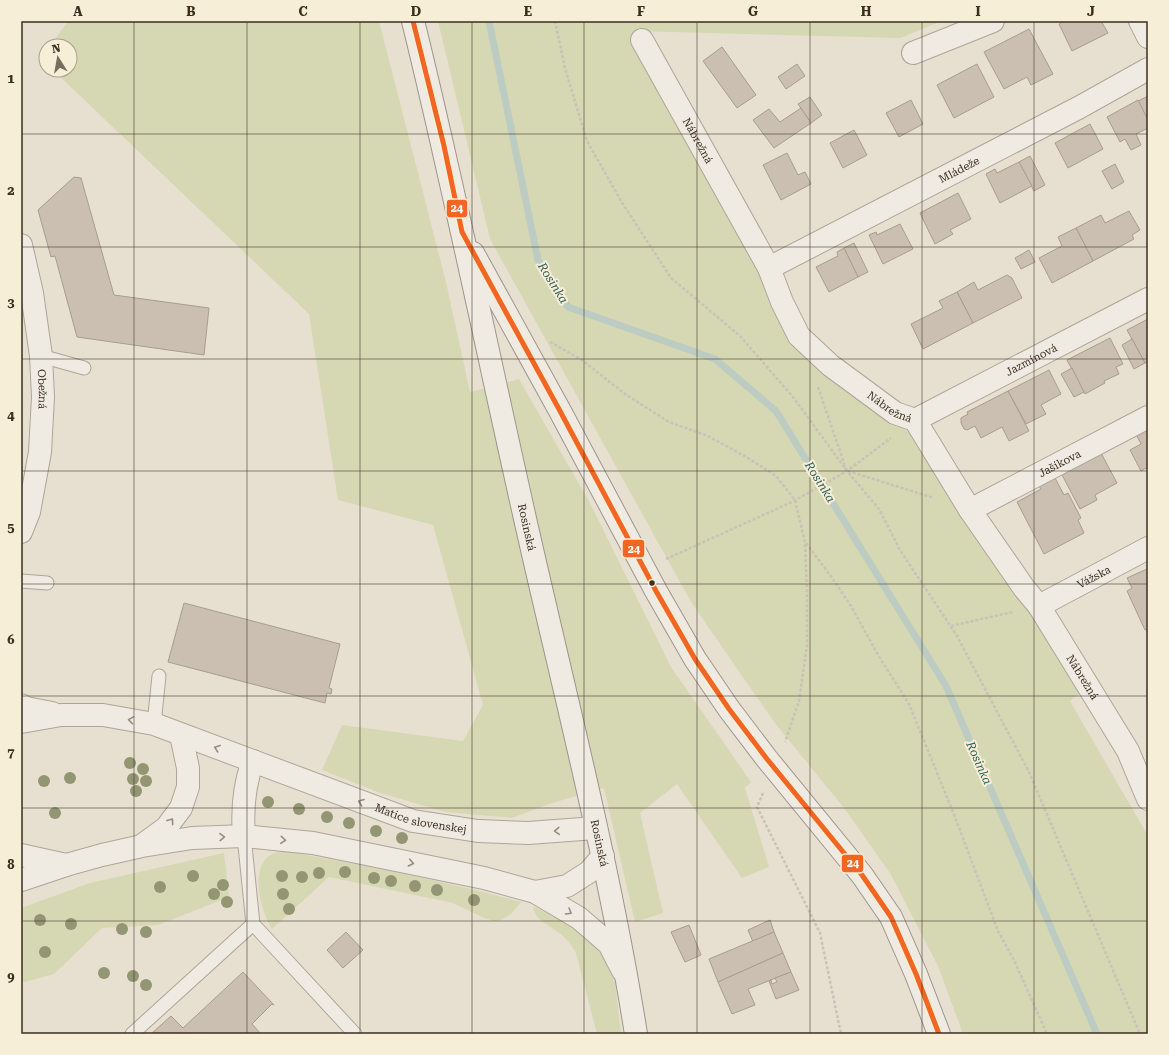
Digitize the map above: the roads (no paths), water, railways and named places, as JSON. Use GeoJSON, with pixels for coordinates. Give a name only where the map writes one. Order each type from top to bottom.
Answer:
{"type":"FeatureCollection","features":[{"type":"Feature","properties":{"kind":"street","name":"Rosinská"},"geometry":{"type":"LineString","coordinates":[[413,21],[444,146],[497,396],[603,856],[627,978],[636,1034]]}},
{"type":"Feature","properties":{"kind":"street"},"geometry":{"type":"LineString","coordinates":[[913,53],[993,21]]}},
{"type":"Feature","properties":{"kind":"street"},"geometry":{"type":"LineString","coordinates":[[1140,21],[1148,37]]}},
{"type":"Feature","properties":{"kind":"street","name":"Nábrežná"},"geometry":{"type":"LineString","coordinates":[[642,40],[769,268],[782,302],[799,336],[830,365],[895,413],[914,420],[970,510],[1024,588],[1039,606],[1128,750],[1148,799]]}},
{"type":"Feature","properties":{"kind":"street","name":"Mládeže"},"geometry":{"type":"LineString","coordinates":[[769,268],[1080,107],[1148,69]]}},
{"type":"Feature","properties":{"kind":"street"},"geometry":{"type":"LineString","coordinates":[[462,232],[656,591],[692,653],[729,709],[862,875],[891,917],[916,974],[939,1034]]}},
{"type":"Feature","properties":{"kind":"street","name":"Obežná"},"geometry":{"type":"LineString","coordinates":[[21,245],[32,293],[41,356],[43,397],[40,452],[29,512],[21,532]]}},
{"type":"Feature","properties":{"kind":"street","name":"Jazmínová"},"geometry":{"type":"LineString","coordinates":[[914,420],[1148,299]]}},
{"type":"Feature","properties":{"kind":"street","name":"Jašíkova"},"geometry":{"type":"LineString","coordinates":[[970,510],[1148,417]]}},
{"type":"Feature","properties":{"kind":"street","name":"Vážska"},"geometry":{"type":"LineString","coordinates":[[1039,606],[1148,548]]}},
{"type":"Feature","properties":{"kind":"street","name":"Matice slovenskej"},"geometry":{"type":"LineString","coordinates":[[21,705],[26,708],[61,715],[103,716],[154,724],[413,821],[478,831],[521,833],[596,828]]}},
{"type":"Feature","properties":{"kind":"street","name":"Matice slovenskej"},"geometry":{"type":"LineString","coordinates":[[21,722],[61,715]]}},
{"type":"Feature","properties":{"kind":"street"},"geometry":{"type":"LineString","coordinates":[[142,846],[166,828],[181,808],[188,787],[188,768],[181,735]]}},
{"type":"Feature","properties":{"kind":"street"},"geometry":{"type":"LineString","coordinates":[[244,836],[243,816],[248,775],[254,761]]}},
{"type":"Feature","properties":{"kind":"street"},"geometry":{"type":"LineString","coordinates":[[21,880],[66,865],[142,846],[192,838],[244,836],[313,843],[484,878],[535,892],[579,918],[608,944],[627,978]]}},
{"type":"Feature","properties":{"kind":"street"},"geometry":{"type":"LineString","coordinates":[[21,855],[66,865]]}},
{"type":"Feature","properties":{"kind":"street"},"geometry":{"type":"LineString","coordinates":[[535,892],[567,886],[589,872],[603,856]]}},
{"type":"Feature","properties":{"kind":"lane"},"geometry":{"type":"LineString","coordinates":[[41,356],[84,368]]}},
{"type":"Feature","properties":{"kind":"lane"},"geometry":{"type":"LineString","coordinates":[[21,580],[47,583]]}},
{"type":"Feature","properties":{"kind":"lane"},"geometry":{"type":"LineString","coordinates":[[154,724],[159,676]]}},
{"type":"Feature","properties":{"kind":"lane"},"geometry":{"type":"LineString","coordinates":[[244,836],[253,924],[355,1034]]}},
{"type":"Feature","properties":{"kind":"lane"},"geometry":{"type":"LineString","coordinates":[[132,1034],[253,924]]}},
{"type":"Feature","properties":{"kind":"waterway","name":"Rosinka"},"geometry":{"type":"LineString","coordinates":[[489,21],[538,260],[568,307],[715,359],[776,411],[946,686],[1097,1034]]}}]}
